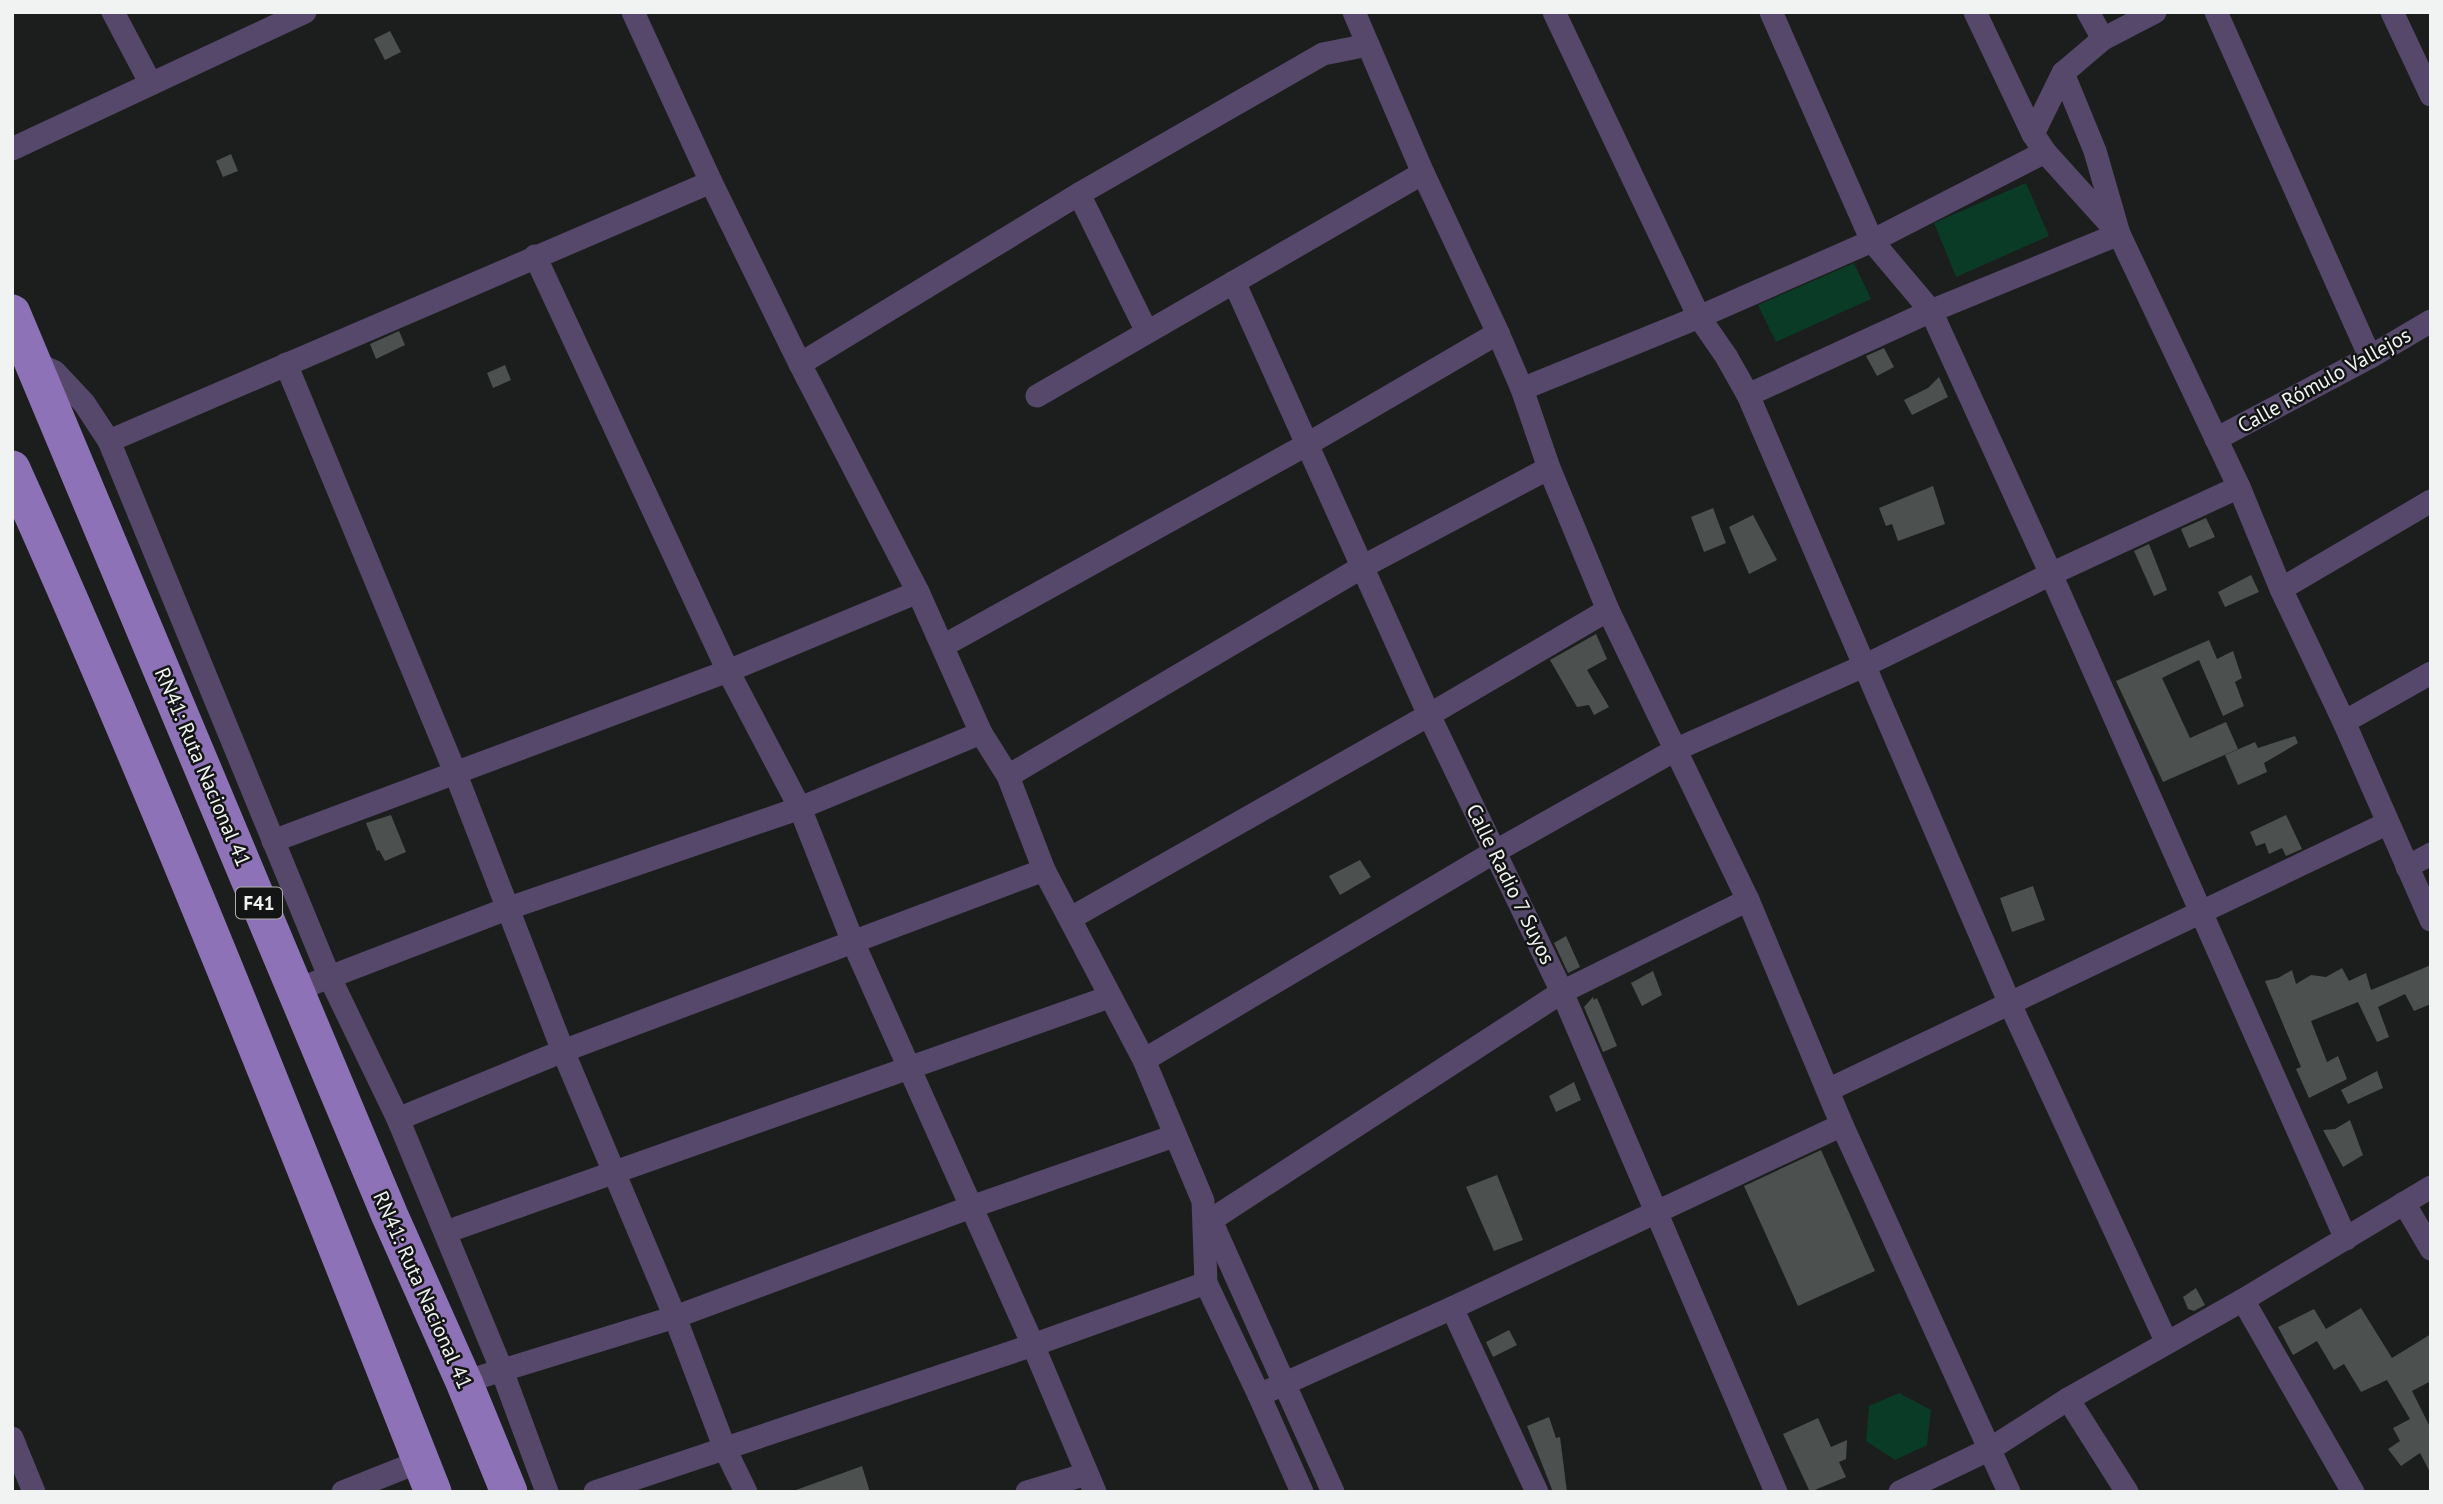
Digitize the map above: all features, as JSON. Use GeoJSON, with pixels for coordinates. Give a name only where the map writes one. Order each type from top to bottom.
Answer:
{"type":"FeatureCollection","features":[{"type":"Feature","properties":{"kind":"main road","name":"RN41: Ruta Nacional 41"},"geometry":{"type":"LineString","coordinates":[[12,313],[313,983],[390,1216],[464,1382],[509,1492]]}},
{"type":"Feature","properties":{"kind":"main road","name":"F41"},"geometry":{"type":"LineString","coordinates":[[12,469],[68,593],[229,981],[427,1476]]}},
{"type":"Feature","properties":{"kind":"street"},"geometry":{"type":"LineString","coordinates":[[113,12],[151,84]]}},
{"type":"Feature","properties":{"kind":"street"},"geometry":{"type":"LineString","coordinates":[[12,149],[305,12]]}},
{"type":"Feature","properties":{"kind":"street"},"geometry":{"type":"LineString","coordinates":[[632,12],[711,182],[800,363],[918,592],[981,733],[1008,776],[1044,870],[1144,1060],[1174,1136],[1333,1492]]}},
{"type":"Feature","properties":{"kind":"street"},"geometry":{"type":"LineString","coordinates":[[1555,12],[1699,317],[1726,356],[1748,395],[2010,1004],[2166,1341]]}},
{"type":"Feature","properties":{"kind":"street"},"geometry":{"type":"LineString","coordinates":[[1770,12],[1872,241],[1931,311],[2051,574],[2346,1239]]}},
{"type":"Feature","properties":{"kind":"street"},"geometry":{"type":"LineString","coordinates":[[1975,12],[2039,143],[2119,234]]}},
{"type":"Feature","properties":{"kind":"street"},"geometry":{"type":"LineString","coordinates":[[2088,12],[2104,39]]}},
{"type":"Feature","properties":{"kind":"street"},"geometry":{"type":"LineString","coordinates":[[1522,389],[1699,317],[1872,241],[2039,143],[2063,73],[2104,39],[2155,12]]}},
{"type":"Feature","properties":{"kind":"street"},"geometry":{"type":"LineString","coordinates":[[2216,12],[2370,357]]}},
{"type":"Feature","properties":{"kind":"street"},"geometry":{"type":"LineString","coordinates":[[2392,12],[2431,95]]}},
{"type":"Feature","properties":{"kind":"street"},"geometry":{"type":"LineString","coordinates":[[1356,13],[1423,173],[1522,389],[1549,468],[1608,610],[1748,900],[1842,1125],[2009,1492]]}},
{"type":"Feature","properties":{"kind":"street"},"geometry":{"type":"LineString","coordinates":[[800,363],[1079,194],[1323,54],[1368,45]]}},
{"type":"Feature","properties":{"kind":"street"},"geometry":{"type":"LineString","coordinates":[[2063,73],[2095,151],[2119,234],[2239,487],[2281,589],[2344,722],[2431,919]]}},
{"type":"Feature","properties":{"kind":"street"},"geometry":{"type":"LineString","coordinates":[[1037,396],[1423,173]]}},
{"type":"Feature","properties":{"kind":"street"},"geometry":{"type":"LineString","coordinates":[[109,441],[711,182]]}},
{"type":"Feature","properties":{"kind":"street"},"geometry":{"type":"LineString","coordinates":[[1079,194],[1147,332]]}},
{"type":"Feature","properties":{"kind":"street"},"geometry":{"type":"LineString","coordinates":[[1748,395],[1931,311],[2119,234]]}},
{"type":"Feature","properties":{"kind":"street"},"geometry":{"type":"LineString","coordinates":[[535,256],[728,671],[800,808],[853,942],[1033,1345],[1091,1483],[1027,1492]]}},
{"type":"Feature","properties":{"kind":"street","name":"Calle Radio 7 Suyos"},"geometry":{"type":"LineString","coordinates":[[1234,282],[1429,715],[1562,992],[1776,1492]]}},
{"type":"Feature","properties":{"kind":"street","name":"Calle Rómulo Vallejos"},"geometry":{"type":"LineString","coordinates":[[2216,439],[2370,357],[2431,321]]}},
{"type":"Feature","properties":{"kind":"street"},"geometry":{"type":"LineString","coordinates":[[943,646],[1306,445],[1498,333]]}},
{"type":"Feature","properties":{"kind":"street"},"geometry":{"type":"LineString","coordinates":[[35,363],[55,372],[85,403],[109,441],[273,841],[313,983],[398,1119],[502,1368],[547,1492]]}},
{"type":"Feature","properties":{"kind":"street"},"geometry":{"type":"LineString","coordinates":[[286,364],[455,772],[563,1051],[675,1317],[725,1449],[746,1492]]}},
{"type":"Feature","properties":{"kind":"street"},"geometry":{"type":"LineString","coordinates":[[1008,776],[1364,566],[1549,468]]}},
{"type":"Feature","properties":{"kind":"street"},"geometry":{"type":"LineString","coordinates":[[1144,1060],[1496,851],[1677,750],[1866,666],[2051,574],[2239,487]]}},
{"type":"Feature","properties":{"kind":"street"},"geometry":{"type":"LineString","coordinates":[[2281,589],[2431,501]]}},
{"type":"Feature","properties":{"kind":"street"},"geometry":{"type":"LineString","coordinates":[[273,841],[728,671],[918,592]]}},
{"type":"Feature","properties":{"kind":"street"},"geometry":{"type":"LineString","coordinates":[[1071,918],[1608,610]]}},
{"type":"Feature","properties":{"kind":"street"},"geometry":{"type":"LineString","coordinates":[[2344,722],[2431,673]]}},
{"type":"Feature","properties":{"kind":"street"},"geometry":{"type":"LineString","coordinates":[[313,983],[509,908],[800,808],[981,733]]}},
{"type":"Feature","properties":{"kind":"street"},"geometry":{"type":"LineString","coordinates":[[1828,1090],[2388,824]]}},
{"type":"Feature","properties":{"kind":"street"},"geometry":{"type":"LineString","coordinates":[[2407,867],[2431,853]]}},
{"type":"Feature","properties":{"kind":"street"},"geometry":{"type":"LineString","coordinates":[[398,1119],[563,1051],[1044,870]]}},
{"type":"Feature","properties":{"kind":"street"},"geometry":{"type":"LineString","coordinates":[[1207,1210],[1562,992],[1748,900]]}},
{"type":"Feature","properties":{"kind":"street"},"geometry":{"type":"LineString","coordinates":[[446,1232],[1109,997]]}},
{"type":"Feature","properties":{"kind":"street"},"geometry":{"type":"LineString","coordinates":[[1259,1395],[1452,1308],[1842,1125]]}},
{"type":"Feature","properties":{"kind":"street"},"geometry":{"type":"LineString","coordinates":[[464,1382],[502,1368],[675,1317],[971,1207],[1174,1136]]}},
{"type":"Feature","properties":{"kind":"street"},"geometry":{"type":"LineString","coordinates":[[1900,1492],[1990,1449],[2068,1399],[2166,1341],[2243,1300],[2431,1187]]}},
{"type":"Feature","properties":{"kind":"street"},"geometry":{"type":"LineString","coordinates":[[2404,1203],[2431,1249]]}},
{"type":"Feature","properties":{"kind":"street"},"geometry":{"type":"LineString","coordinates":[[1207,1210],[1206,1283],[1302,1492]]}},
{"type":"Feature","properties":{"kind":"street"},"geometry":{"type":"LineString","coordinates":[[595,1492],[1033,1345],[1206,1283]]}},
{"type":"Feature","properties":{"kind":"street"},"geometry":{"type":"LineString","coordinates":[[2243,1300],[2353,1492]]}},
{"type":"Feature","properties":{"kind":"street"},"geometry":{"type":"LineString","coordinates":[[1452,1308],[1536,1492]]}},
{"type":"Feature","properties":{"kind":"street"},"geometry":{"type":"LineString","coordinates":[[2068,1399],[2127,1492]]}},
{"type":"Feature","properties":{"kind":"street"},"geometry":{"type":"LineString","coordinates":[[12,1438],[30,1490]]}},
{"type":"Feature","properties":{"kind":"street"},"geometry":{"type":"LineString","coordinates":[[343,1492],[427,1476]]}},
{"type":"Feature","properties":{"kind":"green space"},"geometry":{"type":"Polygon","coordinates":[[[2026,183],[2049,236],[1956,277],[1934,223],[2026,183]]]}},
{"type":"Feature","properties":{"kind":"green space"},"geometry":{"type":"Polygon","coordinates":[[[1854,263],[1871,299],[1776,342],[1758,305],[1854,263]]]}},
{"type":"Feature","properties":{"kind":"green space"},"geometry":{"type":"Polygon","coordinates":[[[1899,1393],[1931,1410],[1927,1445],[1895,1460],[1866,1441],[1869,1406],[1899,1393]]]}},
{"type":"Feature","properties":{"kind":"building"},"geometry":{"type":"Polygon","coordinates":[[[390,31],[401,52],[385,60],[374,39],[390,31]]]}},
{"type":"Feature","properties":{"kind":"building"},"geometry":{"type":"Polygon","coordinates":[[[231,154],[238,171],[223,177],[216,161],[231,154]]]}},
{"type":"Feature","properties":{"kind":"building"},"geometry":{"type":"Polygon","coordinates":[[[399,331],[405,345],[376,359],[370,344],[399,331]]]}},
{"type":"Feature","properties":{"kind":"building"},"geometry":{"type":"Polygon","coordinates":[[[1884,348],[1894,367],[1877,376],[1866,356],[1884,348]]]}},
{"type":"Feature","properties":{"kind":"building"},"geometry":{"type":"Polygon","coordinates":[[[505,365],[511,380],[493,388],[487,373],[505,365]]]}},
{"type":"Feature","properties":{"kind":"building"},"geometry":{"type":"Polygon","coordinates":[[[1939,377],[1948,397],[1912,415],[1904,400],[1928,388],[1939,377]]]}},
{"type":"Feature","properties":{"kind":"building"},"geometry":{"type":"Polygon","coordinates":[[[1933,486],[1945,524],[1898,541],[1892,524],[1886,526],[1879,508],[1933,486]]]}},
{"type":"Feature","properties":{"kind":"building"},"geometry":{"type":"Polygon","coordinates":[[[1713,508],[1726,543],[1704,552],[1691,517],[1713,508]]]}},
{"type":"Feature","properties":{"kind":"building"},"geometry":{"type":"Polygon","coordinates":[[[1753,515],[1777,560],[1749,574],[1729,527],[1753,515]]]}},
{"type":"Feature","properties":{"kind":"building"},"geometry":{"type":"Polygon","coordinates":[[[2206,518],[2215,537],[2189,548],[2181,529],[2206,518]]]}},
{"type":"Feature","properties":{"kind":"building"},"geometry":{"type":"Polygon","coordinates":[[[2149,544],[2167,590],[2154,596],[2134,551],[2149,544]]]}},
{"type":"Feature","properties":{"kind":"building"},"geometry":{"type":"Polygon","coordinates":[[[2251,575],[2259,592],[2225,607],[2218,592],[2251,575]]]}},
{"type":"Feature","properties":{"kind":"building"},"geometry":{"type":"Polygon","coordinates":[[[1596,634],[1607,659],[1587,670],[1609,707],[1594,715],[1589,705],[1577,707],[1550,660],[1596,634]]]}},
{"type":"Feature","properties":{"kind":"building"},"geometry":{"type":"Polygon","coordinates":[[[2209,640],[2217,659],[2233,651],[2242,678],[2235,682],[2244,706],[2223,716],[2199,660],[2162,678],[2190,738],[2226,722],[2238,749],[2163,782],[2116,681],[2209,640]]]}},
{"type":"Feature","properties":{"kind":"building"},"geometry":{"type":"Polygon","coordinates":[[[2295,736],[2298,743],[2264,763],[2267,772],[2238,785],[2225,755],[2255,742],[2258,748],[2295,736]]]}},
{"type":"Feature","properties":{"kind":"building"},"geometry":{"type":"Polygon","coordinates":[[[391,815],[406,852],[385,861],[379,850],[377,851],[366,823],[391,815]]]}},
{"type":"Feature","properties":{"kind":"building"},"geometry":{"type":"Polygon","coordinates":[[[2286,815],[2302,849],[2286,856],[2282,848],[2269,854],[2265,843],[2256,846],[2250,832],[2286,815]]]}},
{"type":"Feature","properties":{"kind":"building"},"geometry":{"type":"Polygon","coordinates":[[[1360,860],[1371,877],[1340,895],[1329,876],[1360,860]]]}},
{"type":"Feature","properties":{"kind":"building"},"geometry":{"type":"Polygon","coordinates":[[[2033,886],[2045,920],[2012,932],[2000,898],[2033,886]]]}},
{"type":"Feature","properties":{"kind":"building"},"geometry":{"type":"Polygon","coordinates":[[[1566,936],[1580,967],[1568,973],[1554,943],[1566,936]]]}},
{"type":"Feature","properties":{"kind":"building"},"geometry":{"type":"Polygon","coordinates":[[[2431,965],[2431,1004],[2414,1011],[2405,994],[2378,1007],[2389,1037],[2377,1042],[2358,1002],[2311,1021],[2327,1062],[2338,1056],[2347,1079],[2309,1098],[2296,1069],[2301,1067],[2265,981],[2278,978],[2292,970],[2296,984],[2311,975],[2326,977],[2342,968],[2349,981],[2366,973],[2371,990],[2431,965]]]}},
{"type":"Feature","properties":{"kind":"building"},"geometry":{"type":"Polygon","coordinates":[[[1653,971],[1662,995],[1642,1006],[1631,983],[1653,971]]]}},
{"type":"Feature","properties":{"kind":"building"},"geometry":{"type":"Polygon","coordinates":[[[1593,997],[1594,1000],[1597,998],[1617,1046],[1603,1052],[1584,1007],[1593,997]]]}},
{"type":"Feature","properties":{"kind":"building"},"geometry":{"type":"Polygon","coordinates":[[[2377,1071],[2383,1088],[2348,1104],[2341,1090],[2377,1071]]]}},
{"type":"Feature","properties":{"kind":"building"},"geometry":{"type":"Polygon","coordinates":[[[1574,1082],[1581,1100],[1556,1112],[1549,1096],[1574,1082]]]}},
{"type":"Feature","properties":{"kind":"building"},"geometry":{"type":"Polygon","coordinates":[[[2350,1120],[2363,1155],[2343,1167],[2323,1130],[2335,1129],[2350,1120]]]}},
{"type":"Feature","properties":{"kind":"building"},"geometry":{"type":"Polygon","coordinates":[[[1821,1150],[1875,1271],[1798,1306],[1744,1186],[1821,1150]]]}},
{"type":"Feature","properties":{"kind":"building"},"geometry":{"type":"Polygon","coordinates":[[[1497,1175],[1523,1240],[1494,1251],[1466,1187],[1497,1175]]]}},
{"type":"Feature","properties":{"kind":"building"},"geometry":{"type":"Polygon","coordinates":[[[2196,1288],[2205,1305],[2194,1311],[2188,1309],[2183,1297],[2196,1288]]]}},
{"type":"Feature","properties":{"kind":"building"},"geometry":{"type":"Polygon","coordinates":[[[2361,1308],[2392,1358],[2431,1334],[2431,1381],[2412,1391],[2431,1429],[2431,1474],[2420,1453],[2401,1466],[2388,1449],[2400,1441],[2393,1428],[2410,1419],[2387,1380],[2361,1392],[2344,1364],[2334,1370],[2317,1341],[2293,1355],[2278,1327],[2314,1309],[2326,1329],[2361,1308]]]}},
{"type":"Feature","properties":{"kind":"building"},"geometry":{"type":"Polygon","coordinates":[[[1509,1330],[1517,1345],[1493,1357],[1486,1342],[1509,1330]]]}},
{"type":"Feature","properties":{"kind":"building"},"geometry":{"type":"Polygon","coordinates":[[[1549,1417],[1556,1438],[1560,1437],[1567,1492],[1553,1492],[1527,1426],[1549,1417]]]}},
{"type":"Feature","properties":{"kind":"building"},"geometry":{"type":"Polygon","coordinates":[[[1818,1418],[1831,1447],[1847,1440],[1846,1459],[1839,1462],[1846,1477],[1810,1492],[1783,1434],[1818,1418]]]}},
{"type":"Feature","properties":{"kind":"building"},"geometry":{"type":"Polygon","coordinates":[[[862,1466],[870,1492],[796,1490],[862,1466]]]}}]}
